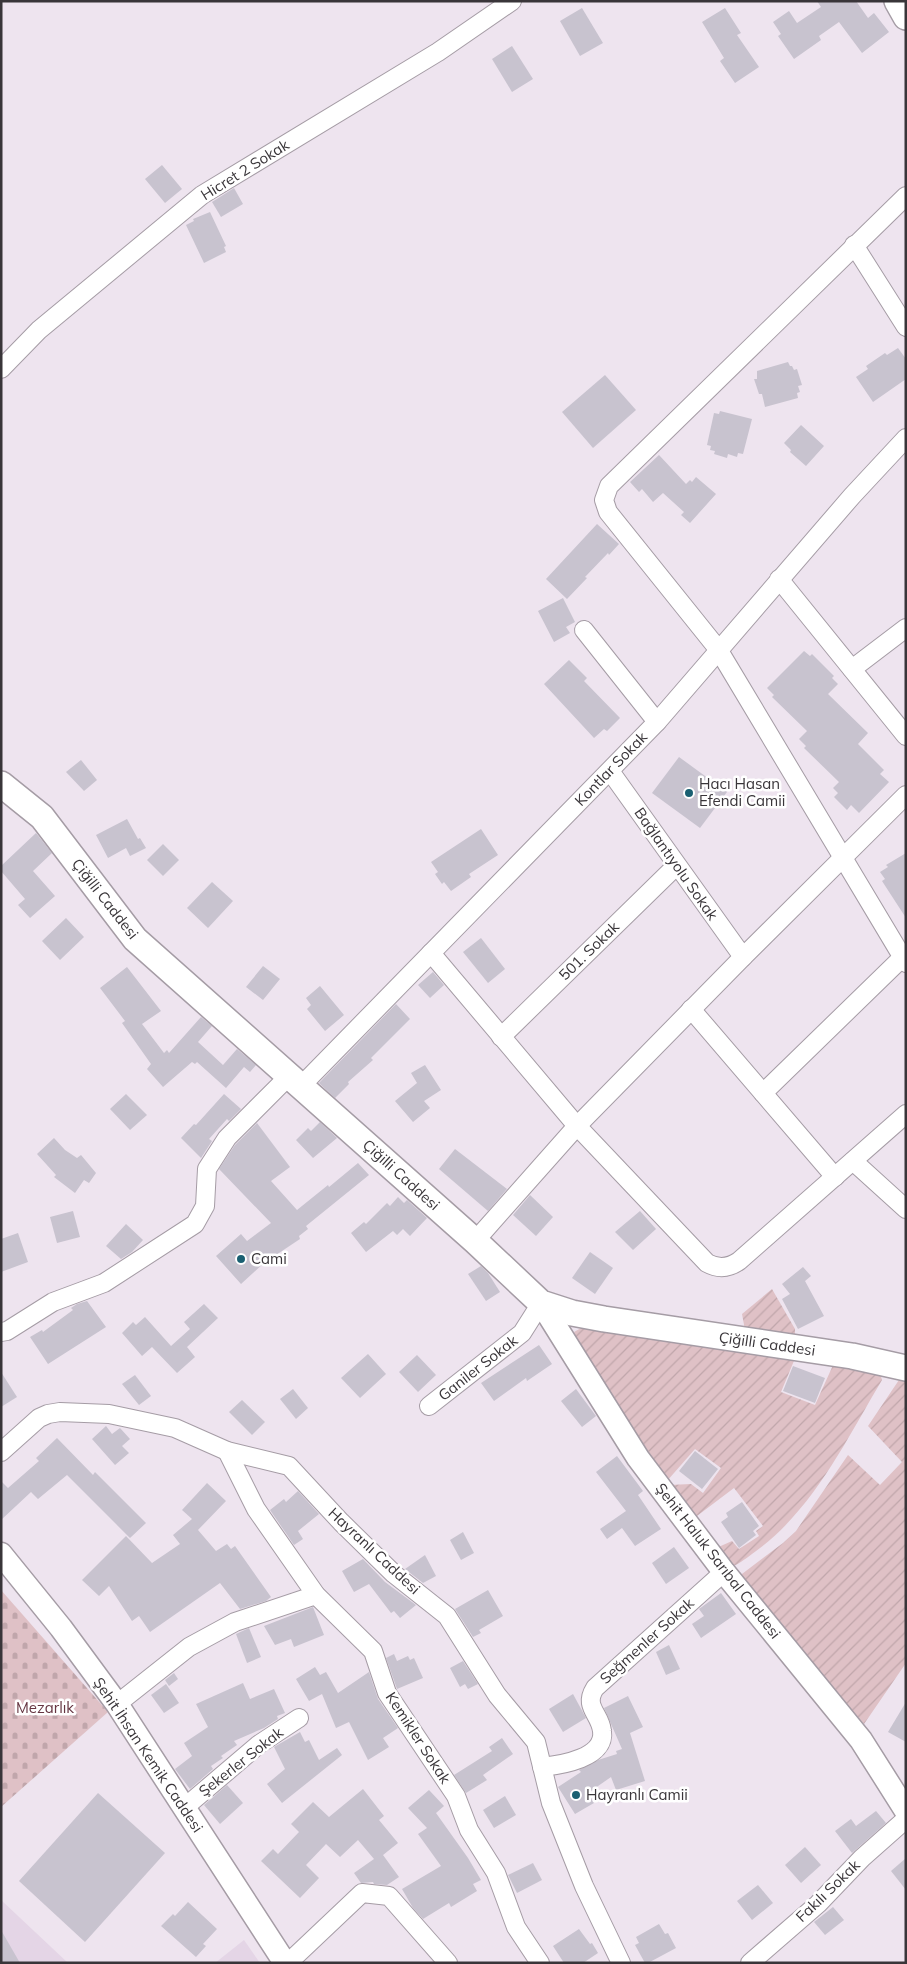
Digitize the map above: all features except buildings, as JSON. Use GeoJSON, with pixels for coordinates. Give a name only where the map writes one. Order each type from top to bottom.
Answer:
{"type":"FeatureCollection","features":[{"type":"Feature","properties":{"kind":"main road"},"geometry":{"type":"LineString","coordinates":[[897,1],[906,17]]}},
{"type":"Feature","properties":{"kind":"main road","name":"Çiğilli Caddesi"},"geometry":{"type":"LineString","coordinates":[[1,784],[42,817],[135,939],[475,1241],[541,1303],[572,1313],[604,1319],[852,1356],[906,1368]]}},
{"type":"Feature","properties":{"kind":"street","name":"Hicret 2 Sokak"},"geometry":{"type":"LineString","coordinates":[[1,369],[39,330],[202,195],[438,52],[512,1]]}},
{"type":"Feature","properties":{"kind":"street"},"geometry":{"type":"LineString","coordinates":[[763,1093],[905,958],[718,649],[608,512],[604,500],[606,490],[906,196]]}},
{"type":"Feature","properties":{"kind":"street"},"geometry":{"type":"LineString","coordinates":[[854,245],[906,327]]}},
{"type":"Feature","properties":{"kind":"street","name":"Kontlar Sokak"},"geometry":{"type":"LineString","coordinates":[[1,1332],[7,1331],[53,1302],[104,1283],[195,1224],[205,1206],[207,1168],[227,1138],[295,1081],[431,952],[610,771],[656,722],[852,496],[906,438]]}},
{"type":"Feature","properties":{"kind":"street"},"geometry":{"type":"LineString","coordinates":[[779,579],[906,736]]}},
{"type":"Feature","properties":{"kind":"street"},"geometry":{"type":"LineString","coordinates":[[852,669],[906,628]]}},
{"type":"Feature","properties":{"kind":"street"},"geometry":{"type":"LineString","coordinates":[[584,630],[656,722]]}},
{"type":"Feature","properties":{"kind":"street","name":"Bağlantıyolu Sokak"},"geometry":{"type":"LineString","coordinates":[[610,771],[676,866],[743,957]]}},
{"type":"Feature","properties":{"kind":"street"},"geometry":{"type":"LineString","coordinates":[[475,1241],[577,1126],[691,1009],[906,795]]}},
{"type":"Feature","properties":{"kind":"street","name":"501. Sokak"},"geometry":{"type":"LineString","coordinates":[[502,1037],[676,866]]}},
{"type":"Feature","properties":{"kind":"street"},"geometry":{"type":"LineString","coordinates":[[431,952],[577,1126],[707,1263],[717,1267],[729,1266],[739,1261],[906,1114]]}},
{"type":"Feature","properties":{"kind":"street"},"geometry":{"type":"LineString","coordinates":[[691,1009],[835,1177]]}},
{"type":"Feature","properties":{"kind":"street"},"geometry":{"type":"LineString","coordinates":[[853,1161],[906,1209]]}},
{"type":"Feature","properties":{"kind":"street","name":"Ganiler Sokak"},"geometry":{"type":"LineString","coordinates":[[429,1406],[522,1333],[541,1303]]}},
{"type":"Feature","properties":{"kind":"street","name":"Şehit Haluk Sarıbal Caddesi"},"geometry":{"type":"LineString","coordinates":[[541,1303],[638,1458],[724,1572],[861,1740],[906,1811]]}},
{"type":"Feature","properties":{"kind":"street","name":"Hayranlı Caddesi"},"geometry":{"type":"LineString","coordinates":[[1,1452],[40,1418],[48,1414],[60,1412],[109,1414],[175,1428],[227,1451],[289,1466],[341,1522],[394,1574],[448,1616],[497,1695],[536,1742],[551,1803],[580,1877],[622,1963]]}},
{"type":"Feature","properties":{"kind":"street","name":"Kemikler Sokak"},"geometry":{"type":"LineString","coordinates":[[227,1451],[256,1508],[316,1595],[373,1651],[387,1693],[456,1796],[469,1830],[496,1873],[516,1928],[540,1963]]}},
{"type":"Feature","properties":{"kind":"street","name":"Şehit İhsan Kemik Caddesi"},"geometry":{"type":"LineString","coordinates":[[1,1554],[61,1628],[117,1704],[286,1963]]}},
{"type":"Feature","properties":{"kind":"street","name":"Seğmenler Sokak"},"geometry":{"type":"LineString","coordinates":[[542,1767],[567,1764],[578,1760],[596,1747],[602,1738],[602,1731],[590,1703],[590,1695],[595,1688],[724,1572]]}},
{"type":"Feature","properties":{"kind":"street"},"geometry":{"type":"LineString","coordinates":[[117,1704],[189,1646],[235,1622],[316,1595]]}},
{"type":"Feature","properties":{"kind":"street","name":"Şekerler Sokak"},"geometry":{"type":"LineString","coordinates":[[184,1808],[258,1745],[299,1718]]}},
{"type":"Feature","properties":{"kind":"street","name":"Fakılı Sokak"},"geometry":{"type":"LineString","coordinates":[[750,1963],[818,1904],[862,1858],[906,1819]]}},
{"type":"Feature","properties":{"kind":"street"},"geometry":{"type":"LineString","coordinates":[[286,1963],[362,1893],[390,1896],[448,1963]]}},
{"type":"Feature","properties":{"kind":"shaded area"},"geometry":{"type":"Polygon","coordinates":[[[1,1900],[68,1963],[1,1963],[1,1900]]]}},
{"type":"Feature","properties":{"kind":"shaded area"},"geometry":{"type":"Polygon","coordinates":[[[244,1940],[260,1963],[215,1963],[244,1940]]]}},
{"type":"Feature","properties":{"kind":"green space"},"geometry":{"type":"Polygon","coordinates":[[[772,1289],[795,1329],[795,1334],[745,1330],[742,1314],[772,1289]]]}},
{"type":"Feature","properties":{"kind":"green space"},"geometry":{"type":"Polygon","coordinates":[[[583,1327],[796,1356],[781,1392],[815,1405],[834,1363],[880,1373],[882,1380],[826,1474],[810,1497],[773,1537],[744,1560],[729,1568],[714,1549],[732,1541],[739,1549],[759,1536],[756,1531],[763,1526],[734,1488],[693,1519],[669,1485],[691,1484],[703,1493],[721,1468],[695,1449],[667,1481],[576,1338],[574,1332],[583,1327]]]}},
{"type":"Feature","properties":{"kind":"green space"},"geometry":{"type":"Polygon","coordinates":[[[903,1374],[906,1375],[906,1663],[864,1724],[738,1577],[796,1531],[848,1455],[880,1485],[902,1462],[868,1426],[903,1374]]]}},
{"type":"Feature","properties":{"kind":"green space","name":"Mezarlık"},"geometry":{"type":"Polygon","coordinates":[[[1,1590],[108,1712],[1,1807],[1,1590]]]}},
{"type":"Feature","properties":{"kind":"place","name":"Hacı Hasan Efendi Camii"},"geometry":{"type":"Point","coordinates":[689,793]}},
{"type":"Feature","properties":{"kind":"place","name":"Cami"},"geometry":{"type":"Point","coordinates":[241,1259]}},
{"type":"Feature","properties":{"kind":"place","name":"Hayranlı Camii"},"geometry":{"type":"Point","coordinates":[576,1795]}}]}
